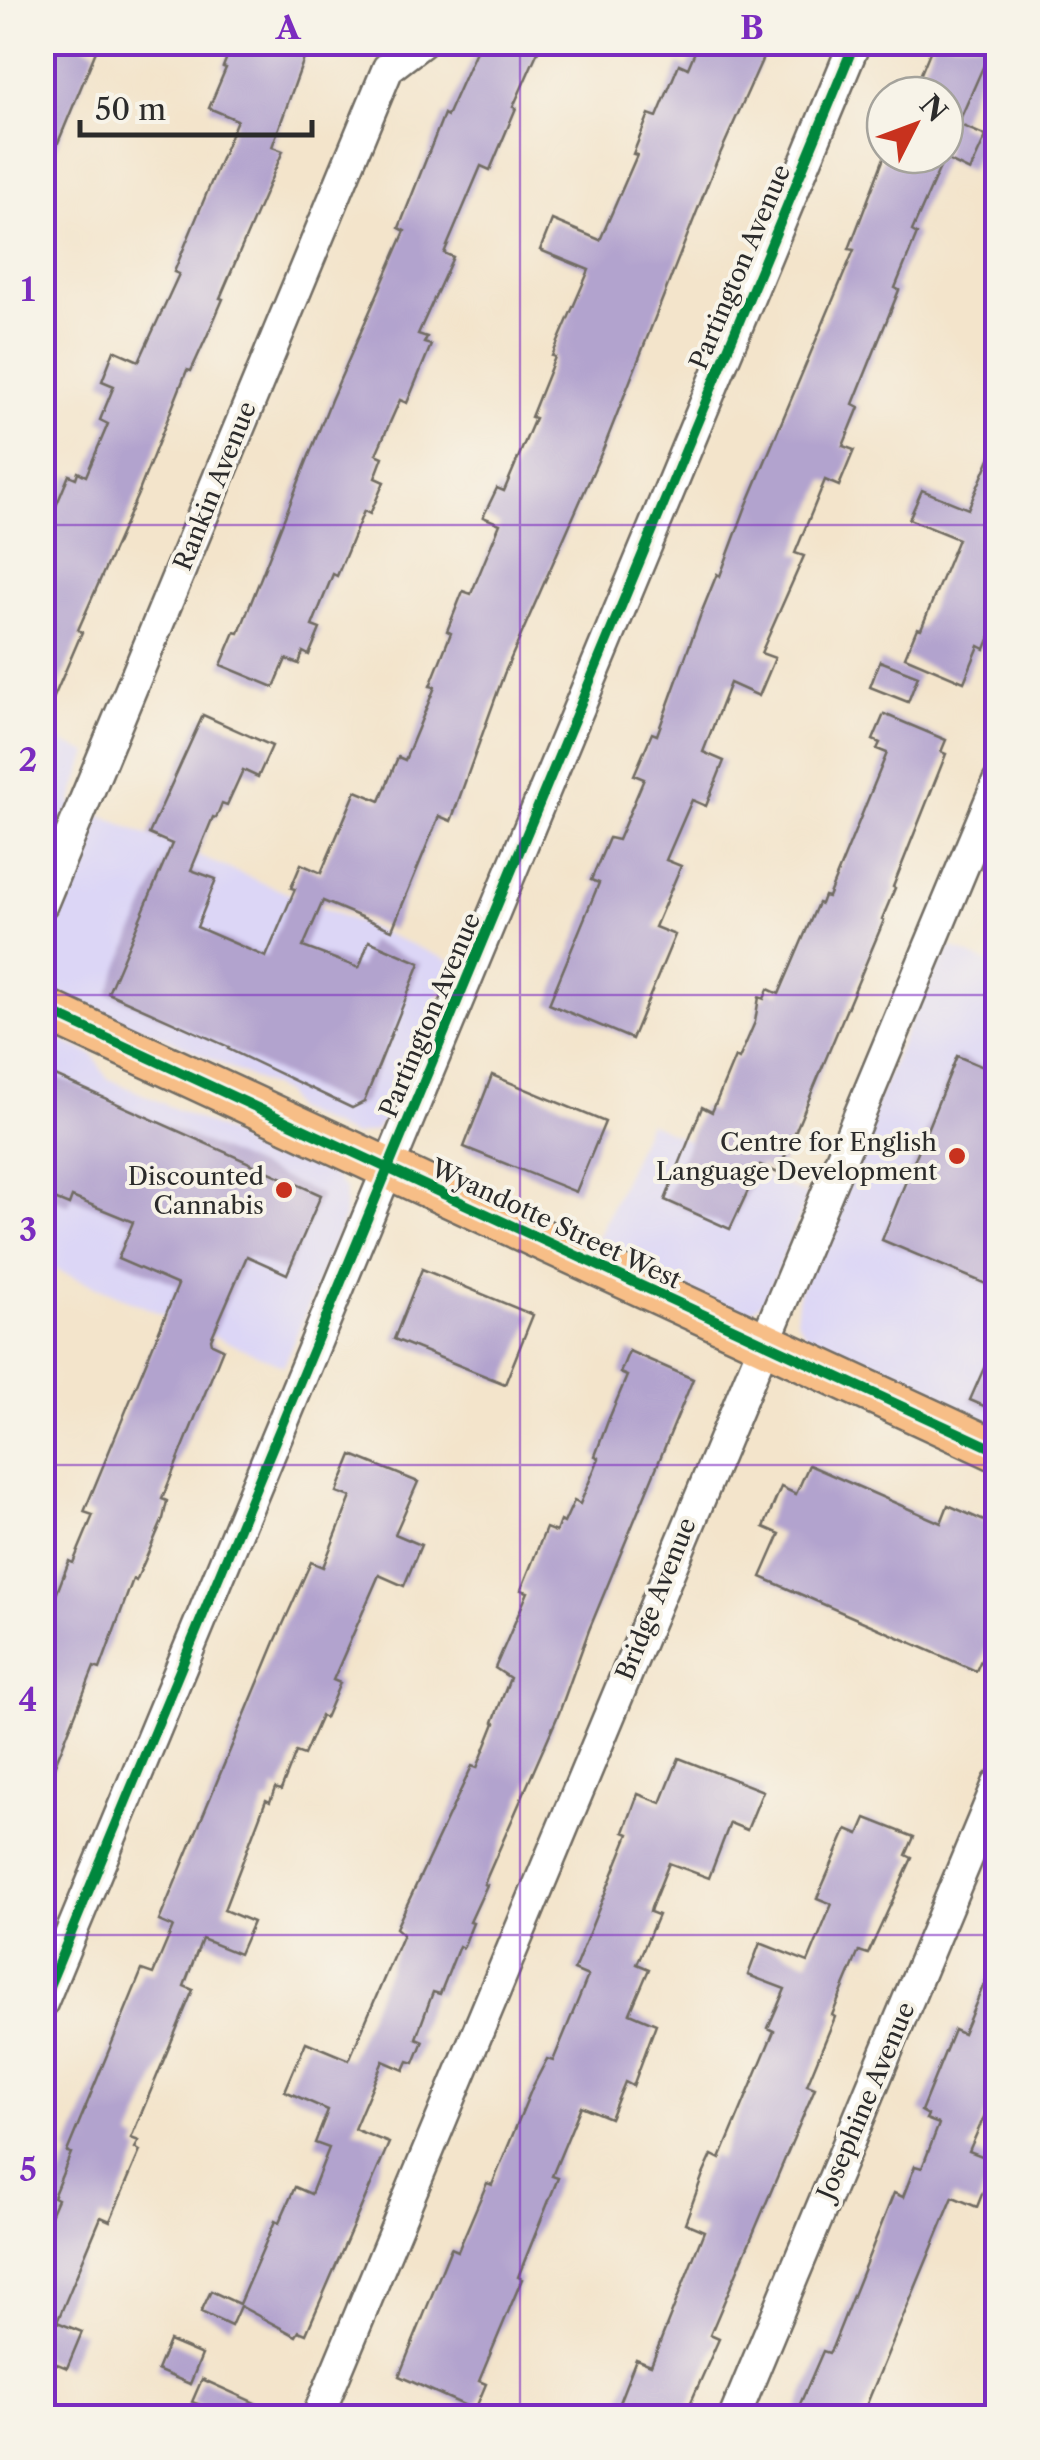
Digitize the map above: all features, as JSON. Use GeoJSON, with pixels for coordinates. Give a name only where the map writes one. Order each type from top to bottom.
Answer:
{"type":"FeatureCollection","features":[{"type":"Feature","properties":{"kind":"main road","name":"Wyandotte Street West"},"geometry":{"type":"LineString","coordinates":[[42,1008],[998,1451]]}},
{"type":"Feature","properties":{"kind":"street","name":"Rankin Avenue"},"geometry":{"type":"LineString","coordinates":[[42,904],[386,55],[422,42]]}},
{"type":"Feature","properties":{"kind":"street","name":"Partington Avenue"},"geometry":{"type":"LineString","coordinates":[[42,2003],[855,42]]}},
{"type":"Feature","properties":{"kind":"street","name":"Bridge Avenue"},"geometry":{"type":"LineString","coordinates":[[318,2418],[998,782]]}},
{"type":"Feature","properties":{"kind":"street","name":"Josephine Avenue"},"geometry":{"type":"LineString","coordinates":[[734,2418],[998,1784]]}},
{"type":"Feature","properties":{"kind":"shaded area"},"geometry":{"type":"Polygon","coordinates":[[[43,734],[88,753],[71,803],[453,962],[385,1119],[374,1131],[353,1136],[293,1109],[284,1093],[143,1027],[118,1028],[43,990],[43,734]]]}},
{"type":"Feature","properties":{"kind":"shaded area"},"geometry":{"type":"Polygon","coordinates":[[[942,943],[997,967],[997,1426],[882,1372],[864,1377],[820,1356],[796,1319],[799,1292],[942,943]]]}},
{"type":"Feature","properties":{"kind":"shaded area"},"geometry":{"type":"Polygon","coordinates":[[[42,1031],[93,1055],[107,1078],[241,1139],[277,1143],[324,1162],[345,1190],[344,1218],[284,1366],[43,1264],[42,1031]]]}},
{"type":"Feature","properties":{"kind":"shaded area"},"geometry":{"type":"Polygon","coordinates":[[[648,1122],[808,1196],[766,1298],[750,1312],[728,1313],[667,1286],[655,1268],[597,1241],[648,1122]]]}},
{"type":"Feature","properties":{"kind":"building"},"geometry":{"type":"Polygon","coordinates":[[[42,42],[77,42],[96,51],[43,179],[42,42]]]}},
{"type":"Feature","properties":{"kind":"building"},"geometry":{"type":"Polygon","coordinates":[[[233,42],[310,42],[272,147],[283,151],[207,336],[191,371],[187,370],[42,725],[42,540],[69,475],[76,478],[78,472],[86,476],[108,424],[100,420],[114,386],[102,381],[114,350],[139,361],[179,274],[174,272],[237,120],[209,108],[233,42]]]}},
{"type":"Feature","properties":{"kind":"building"},"geometry":{"type":"Polygon","coordinates":[[[480,42],[542,42],[490,170],[481,166],[444,253],[453,257],[418,334],[427,337],[424,343],[431,345],[407,403],[400,400],[376,454],[383,457],[375,478],[384,482],[370,514],[364,511],[337,576],[333,574],[312,626],[320,629],[309,655],[303,652],[299,664],[286,659],[274,687],[221,665],[235,632],[239,633],[331,400],[405,231],[399,228],[444,114],[447,116],[480,42]]]}},
{"type":"Feature","properties":{"kind":"building"},"geometry":{"type":"Polygon","coordinates":[[[699,42],[770,42],[716,163],[604,447],[504,674],[451,821],[439,816],[392,930],[323,901],[303,947],[359,968],[369,941],[420,963],[364,1102],[352,1108],[108,993],[172,844],[149,834],[203,715],[272,746],[258,777],[243,770],[227,805],[222,803],[216,818],[213,817],[191,870],[216,879],[197,927],[266,957],[295,889],[291,888],[301,864],[321,873],[356,791],[380,801],[398,757],[405,760],[435,687],[430,686],[463,591],[471,594],[500,524],[483,517],[497,488],[504,491],[535,418],[531,417],[555,357],[552,356],[589,270],[540,250],[552,220],[600,240],[637,155],[633,154],[649,114],[657,117],[679,64],[688,68],[699,42]]]}},
{"type":"Feature","properties":{"kind":"building"},"geometry":{"type":"Polygon","coordinates":[[[934,42],[994,42],[965,108],[965,75],[920,75],[934,42]]]}},
{"type":"Feature","properties":{"kind":"building"},"geometry":{"type":"Polygon","coordinates":[[[965,127],[986,136],[970,171],[965,169],[965,127]]]}},
{"type":"Feature","properties":{"kind":"building"},"geometry":{"type":"Polygon","coordinates":[[[877,175],[937,175],[912,231],[917,234],[895,288],[899,290],[853,404],[859,407],[843,446],[854,450],[839,486],[825,480],[795,553],[804,556],[761,653],[775,658],[759,696],[730,683],[703,752],[724,761],[706,806],[692,800],[666,860],[681,866],[655,927],[675,935],[632,1039],[549,1004],[599,883],[591,880],[609,838],[618,840],[644,779],[634,775],[652,733],[657,735],[717,574],[720,576],[854,250],[849,249],[877,175]]]}},
{"type":"Feature","properties":{"kind":"building"},"geometry":{"type":"Polygon","coordinates":[[[998,440],[998,617],[985,649],[979,646],[964,682],[905,657],[917,628],[921,629],[958,539],[909,519],[922,490],[968,509],[998,440]]]}},
{"type":"Feature","properties":{"kind":"building"},"geometry":{"type":"Polygon","coordinates":[[[880,661],[918,676],[908,702],[870,687],[880,661]]]}},
{"type":"Feature","properties":{"kind":"building"},"geometry":{"type":"Polygon","coordinates":[[[884,714],[946,740],[941,752],[946,754],[893,887],[884,920],[778,1173],[760,1165],[730,1229],[665,1200],[702,1107],[712,1112],[735,1057],[739,1059],[755,1022],[759,997],[764,999],[768,989],[779,994],[818,903],[828,897],[887,753],[877,749],[880,743],[873,740],[884,714]]]}},
{"type":"Feature","properties":{"kind":"building","name":"Centre for English Language Development"},"geometry":{"type":"Polygon","coordinates":[[[957,1056],[998,1073],[998,1289],[882,1240],[957,1056]]]}},
{"type":"Feature","properties":{"kind":"building"},"geometry":{"type":"Polygon","coordinates":[[[42,1070],[321,1195],[287,1274],[247,1256],[211,1339],[212,1344],[223,1349],[162,1499],[167,1501],[163,1519],[136,1581],[133,1579],[100,1669],[94,1667],[43,1795],[42,1632],[69,1561],[73,1563],[93,1515],[84,1512],[178,1285],[118,1259],[133,1222],[72,1197],[69,1205],[42,1194],[42,1070]]]}},
{"type":"Feature","properties":{"kind":"building"},"geometry":{"type":"Polygon","coordinates":[[[492,1075],[605,1122],[576,1192],[464,1147],[492,1075]]]}},
{"type":"Feature","properties":{"kind":"building"},"geometry":{"type":"Polygon","coordinates":[[[422,1269],[533,1315],[505,1384],[394,1339],[422,1269]]]}},
{"type":"Feature","properties":{"kind":"building"},"geometry":{"type":"Polygon","coordinates":[[[998,1336],[998,1412],[970,1400],[998,1336]]]}},
{"type":"Feature","properties":{"kind":"building"},"geometry":{"type":"Polygon","coordinates":[[[629,1351],[693,1379],[589,1630],[559,1713],[484,1884],[487,1885],[463,1948],[459,1946],[440,1994],[433,1992],[416,2038],[423,2041],[414,2063],[408,2061],[404,2070],[383,2061],[354,2129],[389,2143],[306,2334],[299,2331],[296,2336],[240,2306],[231,2326],[201,2312],[211,2291],[239,2304],[275,2221],[279,2223],[295,2187],[311,2194],[329,2148],[315,2143],[328,2110],[285,2091],[306,2042],[349,2060],[403,1934],[396,1928],[472,1766],[477,1768],[495,1723],[510,1678],[495,1668],[528,1592],[521,1590],[546,1528],[556,1532],[574,1501],[580,1504],[627,1376],[620,1373],[629,1351]]]}},
{"type":"Feature","properties":{"kind":"building"},"geometry":{"type":"Polygon","coordinates":[[[352,1455],[418,1482],[395,1534],[421,1545],[404,1586],[379,1575],[333,1680],[340,1683],[325,1718],[321,1716],[304,1755],[296,1752],[281,1790],[275,1788],[270,1802],[266,1800],[224,1910],[253,1922],[239,1954],[202,1939],[184,1986],[193,1990],[131,2138],[139,2141],[135,2148],[140,2151],[110,2221],[101,2217],[57,2322],[82,2332],[67,2368],[42,2358],[42,2234],[57,2199],[53,2197],[71,2153],[67,2152],[142,1970],[153,1974],[173,1927],[159,1921],[275,1642],[311,1562],[323,1567],[351,1497],[337,1492],[352,1455]]]}},
{"type":"Feature","properties":{"kind":"building"},"geometry":{"type":"Polygon","coordinates":[[[809,1465],[941,1523],[948,1505],[998,1527],[998,1622],[976,1671],[761,1577],[780,1534],[764,1527],[781,1487],[796,1494],[809,1465]]]}},
{"type":"Feature","properties":{"kind":"building"},"geometry":{"type":"Polygon","coordinates":[[[679,1758],[763,1791],[747,1830],[730,1823],[709,1878],[669,1863],[650,1912],[658,1915],[637,1964],[649,1969],[630,2013],[656,2024],[633,2086],[625,2082],[610,2118],[581,2106],[552,2176],[558,2178],[518,2277],[522,2279],[479,2381],[486,2384],[475,2410],[399,2376],[451,2248],[458,2251],[487,2183],[492,2185],[532,2088],[547,2059],[553,2061],[588,1976],[574,1970],[629,1834],[624,1832],[638,1794],[661,1803],[679,1758]]]}},
{"type":"Feature","properties":{"kind":"building"},"geometry":{"type":"Polygon","coordinates":[[[866,1818],[914,1837],[906,1855],[912,1858],[868,1954],[859,1951],[832,2015],[835,2017],[807,2085],[815,2088],[710,2335],[719,2339],[684,2418],[613,2418],[636,2359],[651,2365],[704,2231],[685,2223],[712,2155],[720,2159],[774,2031],[768,2028],[785,1989],[748,1975],[760,1943],[808,1962],[832,1904],[817,1898],[847,1829],[859,1834],[866,1818]]]}},
{"type":"Feature","properties":{"kind":"building"},"geometry":{"type":"Polygon","coordinates":[[[997,1953],[998,2085],[969,2151],[995,2161],[977,2207],[953,2197],[861,2418],[794,2418],[823,2351],[829,2353],[832,2348],[894,2193],[903,2197],[915,2166],[922,2168],[939,2124],[926,2119],[928,2115],[921,2111],[954,2030],[963,2034],[997,1953]]]}},
{"type":"Feature","properties":{"kind":"building"},"geometry":{"type":"Polygon","coordinates":[[[169,2341],[202,2355],[190,2384],[157,2370],[169,2341]]]}},
{"type":"Feature","properties":{"kind":"building"},"geometry":{"type":"Polygon","coordinates":[[[202,2379],[288,2418],[218,2418],[192,2402],[202,2379]]]}},
{"type":"Feature","properties":{"kind":"cycle path"},"geometry":{"type":"LineString","coordinates":[[42,2003],[855,42]]}},
{"type":"Feature","properties":{"kind":"cycle path"},"geometry":{"type":"LineString","coordinates":[[42,1008],[998,1451]]}},
{"type":"Feature","properties":{"kind":"place","name":"Centre for English Language Development"},"geometry":{"type":"Point","coordinates":[957,1156]}},
{"type":"Feature","properties":{"kind":"place","name":"Discounted Cannabis"},"geometry":{"type":"Point","coordinates":[284,1190]}}]}
